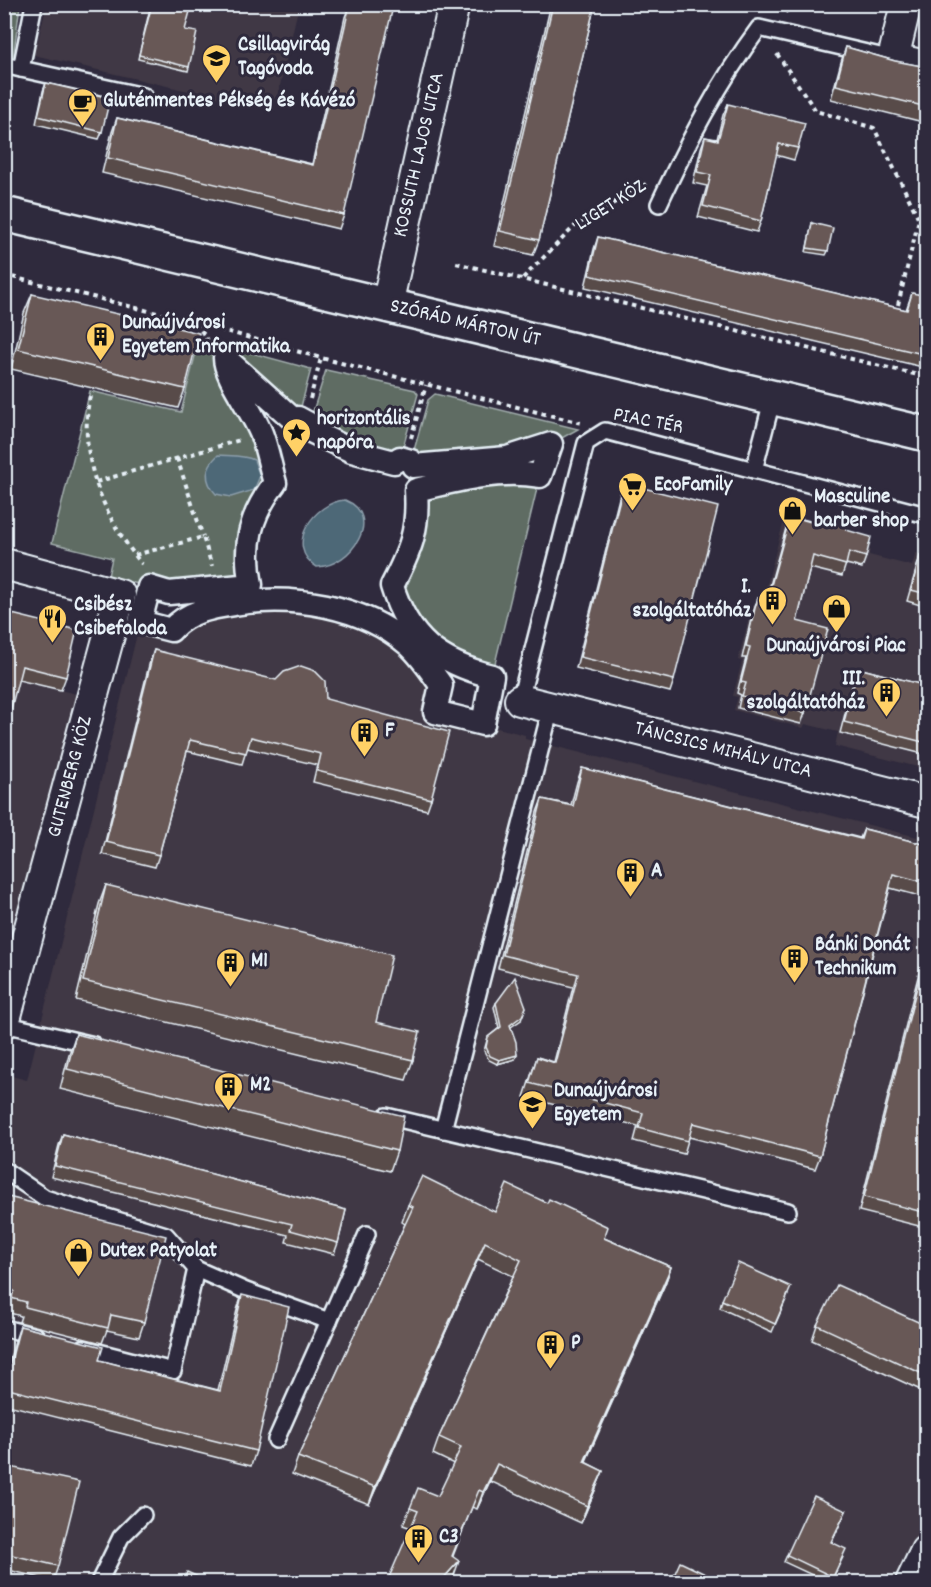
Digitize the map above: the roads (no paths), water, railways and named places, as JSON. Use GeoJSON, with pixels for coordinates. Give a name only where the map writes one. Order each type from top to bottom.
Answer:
{"type":"FeatureCollection","features":[{"type":"Feature","properties":{"kind":"street","name":"KOSSUTH LAJOS UTCA"},"geometry":{"type":"LineString","coordinates":[[387,305],[454,4]]}},
{"type":"Feature","properties":{"kind":"street"},"geometry":{"type":"LineString","coordinates":[[906,4],[893,59],[927,66]]}},
{"type":"Feature","properties":{"kind":"street","name":"SZÓRÁD MÁRTON ÚT"},"geometry":{"type":"LineString","coordinates":[[4,214],[927,434]]}},
{"type":"Feature","properties":{"kind":"street"},"geometry":{"type":"LineString","coordinates":[[225,358],[294,420],[298,418],[309,424],[311,431],[352,451],[394,462],[400,458],[405,459],[411,461],[413,466],[461,464],[507,458],[551,444],[540,476],[517,472],[486,475],[416,490],[418,514],[415,536],[392,586],[406,623],[416,634],[441,656],[467,670],[492,676],[483,724],[435,712],[441,685],[408,645],[369,621],[346,612],[296,600],[245,602],[216,607],[194,614],[177,623],[171,630],[140,622],[149,587],[169,593],[219,590],[251,585],[247,565],[247,539],[253,518],[275,483],[262,434],[248,403],[224,369],[225,358]]}},
{"type":"Feature","properties":{"kind":"street","name":"GUTENBERG KÖZ"},"geometry":{"type":"LineString","coordinates":[[4,564],[120,595],[13,958],[4,1023]]}},
{"type":"Feature","properties":{"kind":"street","name":"TÁNCSICS MIHÁLY UTCA"},"geometry":{"type":"LineString","coordinates":[[520,700],[927,802]]}},
{"type":"Feature","properties":{"kind":"street"},"geometry":{"type":"LineString","coordinates":[[911,1582],[927,1551]]}},
{"type":"Feature","properties":{"kind":"lane"},"geometry":{"type":"LineString","coordinates":[[21,69],[34,4]]}},
{"type":"Feature","properties":{"kind":"lane"},"geometry":{"type":"LineString","coordinates":[[659,204],[712,98],[759,28],[893,59]]}},
{"type":"Feature","properties":{"kind":"lane"},"geometry":{"type":"LineString","coordinates":[[4,65],[144,96]]}},
{"type":"Feature","properties":{"kind":"lane"},"geometry":{"type":"LineString","coordinates":[[754,470],[773,397]]}},
{"type":"Feature","properties":{"kind":"lane","name":"PIAC TÉR"},"geometry":{"type":"LineString","coordinates":[[520,700],[586,443],[605,431],[927,515]]}},
{"type":"Feature","properties":{"kind":"lane"},"geometry":{"type":"LineString","coordinates":[[443,1130],[550,708]]}},
{"type":"Feature","properties":{"kind":"lane"},"geometry":{"type":"LineString","coordinates":[[4,1023],[108,1049]]}},
{"type":"Feature","properties":{"kind":"lane"},"geometry":{"type":"LineString","coordinates":[[374,1113],[788,1211]]}},
{"type":"Feature","properties":{"kind":"lane"},"geometry":{"type":"LineString","coordinates":[[4,1170],[45,1198],[166,1234],[196,1269],[246,1291],[329,1321]]}},
{"type":"Feature","properties":{"kind":"lane"},"geometry":{"type":"LineString","coordinates":[[276,1440],[366,1234]]}},
{"type":"Feature","properties":{"kind":"lane"},"geometry":{"type":"LineString","coordinates":[[72,1345],[172,1371],[196,1269]]}},
{"type":"Feature","properties":{"kind":"lane"},"geometry":{"type":"LineString","coordinates":[[4,1328],[49,1340]]}},
{"type":"Feature","properties":{"kind":"lane"},"geometry":{"type":"LineString","coordinates":[[99,1582],[121,1537],[143,1515]]}},
{"type":"Feature","properties":{"kind":"water"},"geometry":{"type":"Polygon","coordinates":[[[218,455],[241,456],[254,460],[260,476],[254,490],[231,497],[216,494],[209,484],[207,474],[210,465],[218,455]]]}},
{"type":"Feature","properties":{"kind":"water"},"geometry":{"type":"Polygon","coordinates":[[[345,500],[356,507],[362,517],[363,528],[359,539],[352,550],[342,558],[317,567],[307,558],[303,548],[303,538],[307,527],[323,508],[345,500]]]}},
{"type":"Feature","properties":{"kind":"place","name":"Csillagvirág Tagóvoda"},"geometry":{"type":"Point","coordinates":[217,84]}},
{"type":"Feature","properties":{"kind":"place","name":"Gluténmentes Pékség és Kávézó"},"geometry":{"type":"Point","coordinates":[82,128]}},
{"type":"Feature","properties":{"kind":"place","name":"Dunaújvárosi Egyetem Informatika"},"geometry":{"type":"Point","coordinates":[101,362]}},
{"type":"Feature","properties":{"kind":"place","name":"horizontális napóra"},"geometry":{"type":"Point","coordinates":[296,458]}},
{"type":"Feature","properties":{"kind":"place","name":"EcoFamily"},"geometry":{"type":"Point","coordinates":[633,512]}},
{"type":"Feature","properties":{"kind":"place","name":"Masculine barber shop"},"geometry":{"type":"Point","coordinates":[793,536]}},
{"type":"Feature","properties":{"kind":"place","name":"I. szolgáltatóház"},"geometry":{"type":"Point","coordinates":[772,626]}},
{"type":"Feature","properties":{"kind":"place","name":"Dunaújvárosi Piac"},"geometry":{"type":"Point","coordinates":[836,634]}},
{"type":"Feature","properties":{"kind":"place","name":"Csibész Csibefaloda"},"geometry":{"type":"Point","coordinates":[53,644]}},
{"type":"Feature","properties":{"kind":"place","name":"III. szolgáltatóház"},"geometry":{"type":"Point","coordinates":[886,718]}},
{"type":"Feature","properties":{"kind":"place","name":"F"},"geometry":{"type":"Point","coordinates":[364,758]}},
{"type":"Feature","properties":{"kind":"place","name":"A"},"geometry":{"type":"Point","coordinates":[630,898]}},
{"type":"Feature","properties":{"kind":"place","name":"Bánki Donát Technikum"},"geometry":{"type":"Point","coordinates":[794,984]}},
{"type":"Feature","properties":{"kind":"place","name":"M1"},"geometry":{"type":"Point","coordinates":[230,988]}},
{"type":"Feature","properties":{"kind":"place","name":"M2"},"geometry":{"type":"Point","coordinates":[229,1112]}},
{"type":"Feature","properties":{"kind":"place","name":"Dunaújvárosi Egyetem"},"geometry":{"type":"Point","coordinates":[533,1130]}},
{"type":"Feature","properties":{"kind":"place","name":"Dutex Patyolat"},"geometry":{"type":"Point","coordinates":[79,1278]}},
{"type":"Feature","properties":{"kind":"place","name":"P"},"geometry":{"type":"Point","coordinates":[550,1370]}},
{"type":"Feature","properties":{"kind":"place","name":"C3"},"geometry":{"type":"Point","coordinates":[418,1564]}}]}
